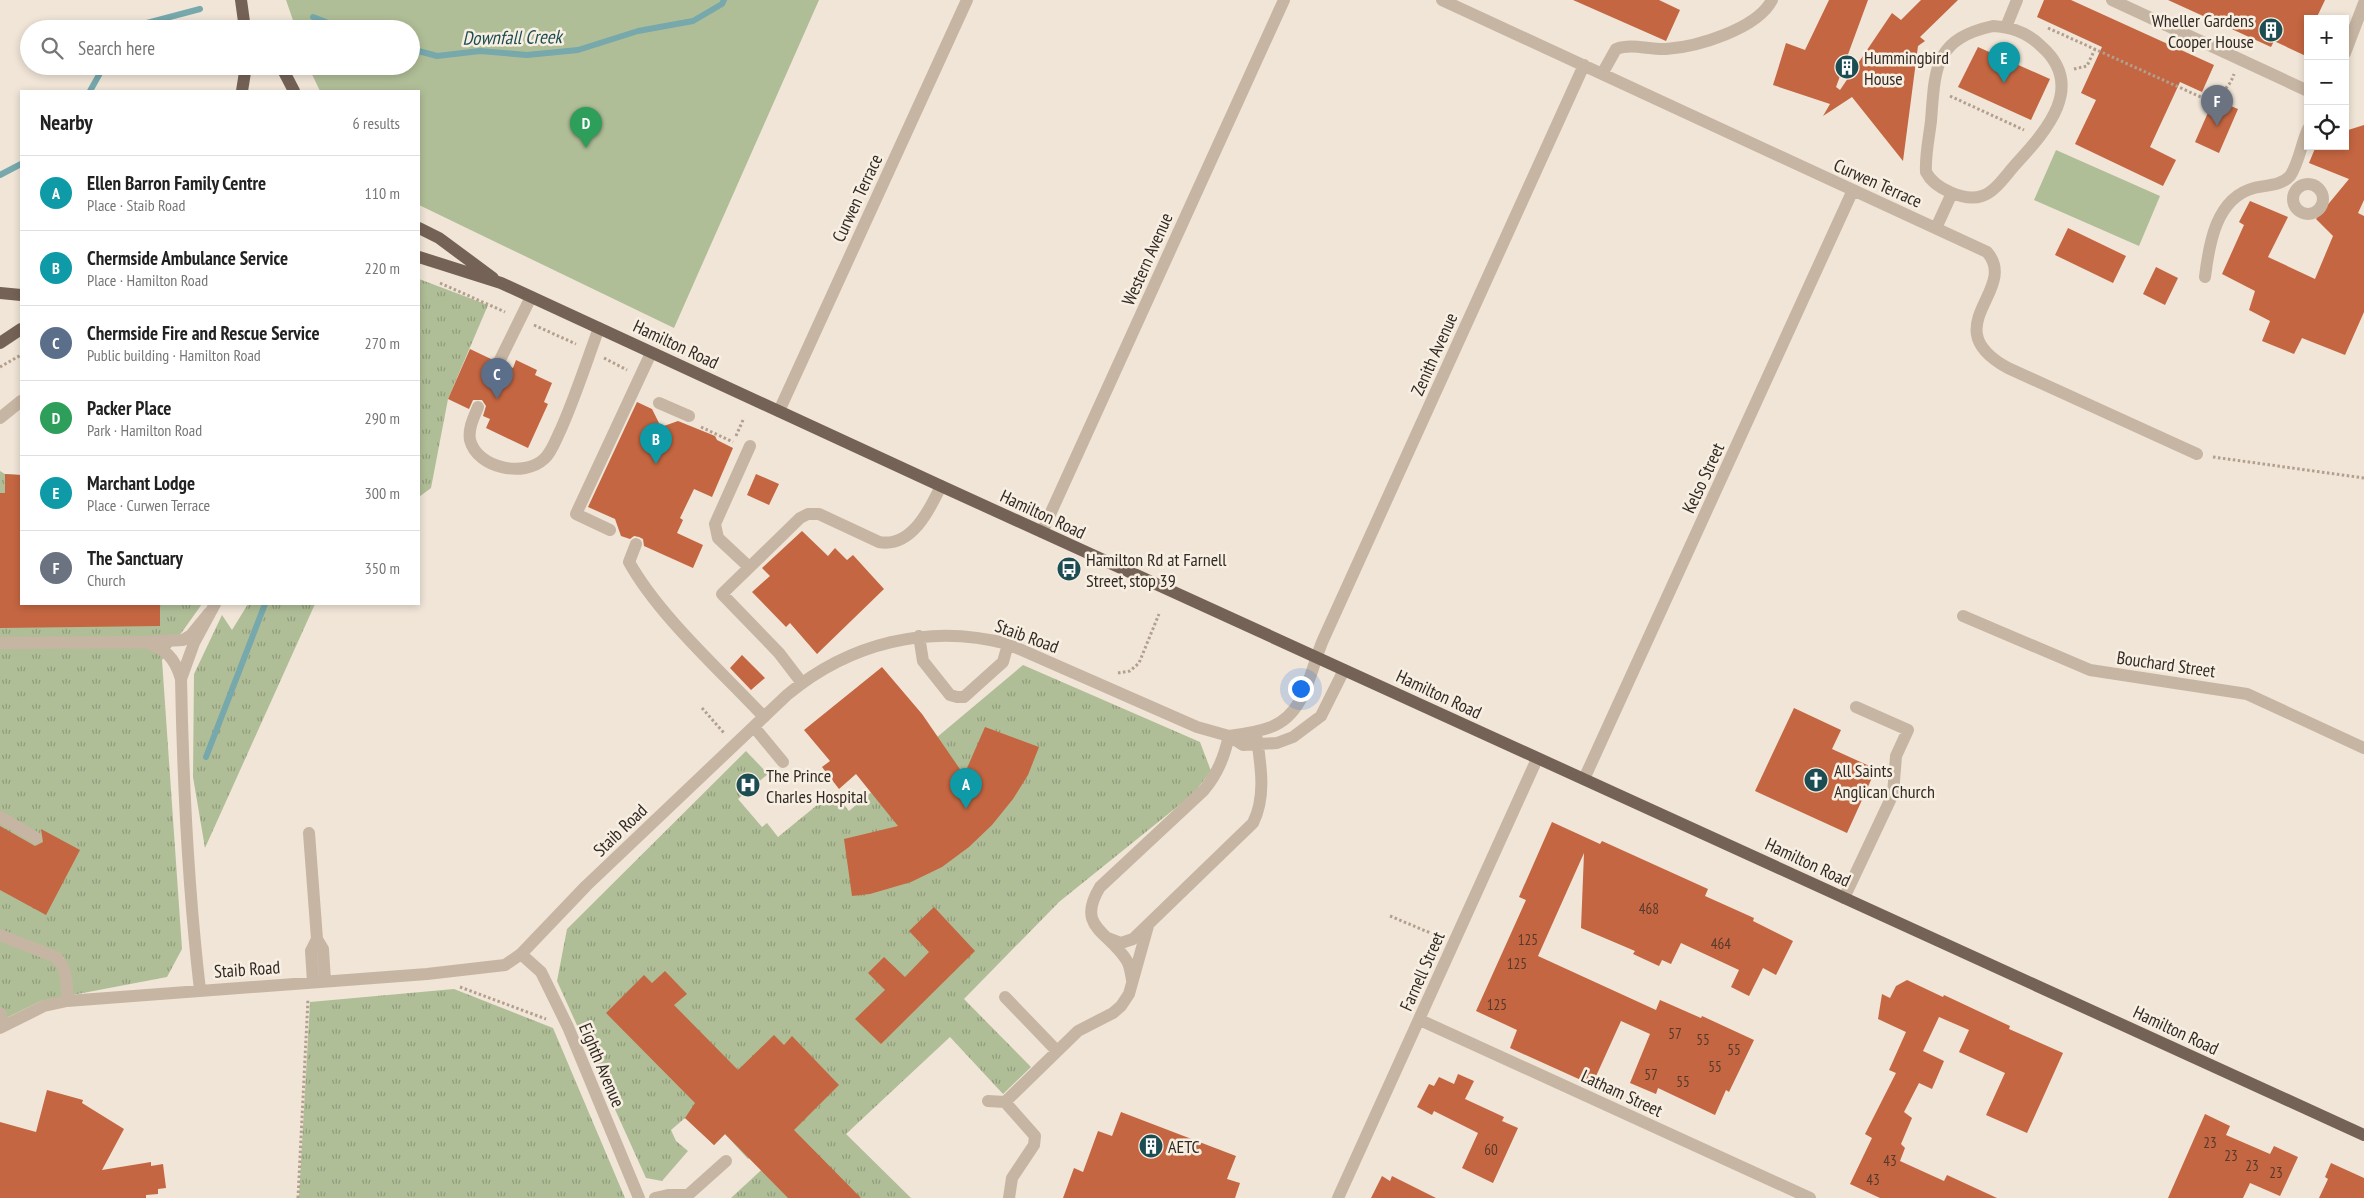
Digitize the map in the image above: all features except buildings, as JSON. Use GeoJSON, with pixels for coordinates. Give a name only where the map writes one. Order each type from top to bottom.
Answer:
{"type":"FeatureCollection","features":[{"type":"Feature","properties":{"kind":"main road"},"geometry":{"type":"LineString","coordinates":[[241,0],[245,20]]}},
{"type":"Feature","properties":{"kind":"main road"},"geometry":{"type":"LineString","coordinates":[[242,90],[245,75]]}},
{"type":"Feature","properties":{"kind":"main road"},"geometry":{"type":"LineString","coordinates":[[286,75],[293,90]]}},
{"type":"Feature","properties":{"kind":"main road","name":"Hamilton Road"},"geometry":{"type":"LineString","coordinates":[[420,228],[439,238],[501,283]]}},
{"type":"Feature","properties":{"kind":"main road","name":"Hamilton Road"},"geometry":{"type":"LineString","coordinates":[[420,257],[501,283],[1537,759],[2364,1135]]}},
{"type":"Feature","properties":{"kind":"main road"},"geometry":{"type":"LineString","coordinates":[[0,293],[20,295]]}},
{"type":"Feature","properties":{"kind":"main road"},"geometry":{"type":"LineString","coordinates":[[0,343],[20,330]]}},
{"type":"Feature","properties":{"kind":"street","name":"Curwen Terrace"},"geometry":{"type":"LineString","coordinates":[[779,411],[967,0]]}},
{"type":"Feature","properties":{"kind":"street","name":"Western Avenue"},"geometry":{"type":"LineString","coordinates":[[1042,532],[1284,0]]}},
{"type":"Feature","properties":{"kind":"street","name":"Curwen Terrace"},"geometry":{"type":"LineString","coordinates":[[1442,0],[1987,252],[1994,259],[1996,274],[1979,313],[1977,324],[1977,335],[1986,354],[2008,368],[2197,454]]}},
{"type":"Feature","properties":{"kind":"street"},"geometry":{"type":"LineString","coordinates":[[1602,74],[1616,49],[1632,46],[1664,49],[1679,47],[1720,35],[1751,23],[1768,8],[1772,0]]}},
{"type":"Feature","properties":{"kind":"street"},"geometry":{"type":"LineString","coordinates":[[2006,27],[2017,0]]}},
{"type":"Feature","properties":{"kind":"street"},"geometry":{"type":"LineString","coordinates":[[2112,0],[2304,89]]}},
{"type":"Feature","properties":{"kind":"street"},"geometry":{"type":"LineString","coordinates":[[2349,42],[2364,3]]}},
{"type":"Feature","properties":{"kind":"street"},"geometry":{"type":"LineString","coordinates":[[2006,27],[2019,31],[2040,44],[2049,53],[2059,74],[2059,104],[2052,121],[2040,137],[1990,192],[1974,197],[1952,192],[1933,181],[1926,172],[1933,89],[1940,61],[1954,41],[1979,29],[2006,27]]}},
{"type":"Feature","properties":{"kind":"street","name":"Zenith Avenue"},"geometry":{"type":"LineString","coordinates":[[1316,657],[1584,65]]}},
{"type":"Feature","properties":{"kind":"street"},"geometry":{"type":"LineString","coordinates":[[2205,277],[2208,251],[2213,232],[2229,204],[2252,189],[2282,182],[2289,177],[2304,139]]}},
{"type":"Feature","properties":{"kind":"street"},"geometry":{"type":"LineString","coordinates":[[2289,177],[2299,187]]}},
{"type":"Feature","properties":{"kind":"street","name":"Kelso Street"},"geometry":{"type":"LineString","coordinates":[[1584,779],[1853,190]]}},
{"type":"Feature","properties":{"kind":"street"},"geometry":{"type":"LineString","coordinates":[[1936,228],[1952,192]]}},
{"type":"Feature","properties":{"kind":"street"},"geometry":{"type":"LineString","coordinates":[[497,366],[532,297]]}},
{"type":"Feature","properties":{"kind":"street"},"geometry":{"type":"LineString","coordinates":[[478,406],[472,420],[470,438],[478,454],[513,470],[529,468],[538,464],[546,458],[578,391],[599,328]]}},
{"type":"Feature","properties":{"kind":"street"},"geometry":{"type":"LineString","coordinates":[[610,530],[576,514],[651,353]]}},
{"type":"Feature","properties":{"kind":"street"},"geometry":{"type":"LineString","coordinates":[[0,418],[20,403]]}},
{"type":"Feature","properties":{"kind":"street"},"geometry":{"type":"LineString","coordinates":[[659,403],[691,420]]}},
{"type":"Feature","properties":{"kind":"street"},"geometry":{"type":"LineString","coordinates":[[748,567],[718,538],[715,524],[750,446]]}},
{"type":"Feature","properties":{"kind":"street"},"geometry":{"type":"LineString","coordinates":[[802,682],[779,653],[743,619],[722,594],[800,518],[808,514],[819,514],[879,542],[889,544],[898,542],[918,526],[941,486]]}},
{"type":"Feature","properties":{"kind":"street"},"geometry":{"type":"LineString","coordinates":[[636,544],[629,562],[638,577],[678,626],[764,717]]}},
{"type":"Feature","properties":{"kind":"street"},"geometry":{"type":"LineString","coordinates":[[0,643],[184,640],[191,635],[212,609]]}},
{"type":"Feature","properties":{"kind":"street"},"geometry":{"type":"LineString","coordinates":[[181,679],[194,643],[212,609]]}},
{"type":"Feature","properties":{"kind":"street","name":"Bouchard Street"},"geometry":{"type":"LineString","coordinates":[[1962,616],[2090,670],[2247,694],[2364,748]]}},
{"type":"Feature","properties":{"kind":"street","name":"Staib Road"},"geometry":{"type":"LineString","coordinates":[[1,1022],[44,1006],[67,1001],[427,974],[505,966],[521,954],[586,886],[802,682],[844,658],[874,645],[919,636],[960,635],[986,638],[1008,644],[1198,727],[1229,736],[1243,745],[1278,743],[1293,737],[1313,723],[1327,705],[1344,670]]}},
{"type":"Feature","properties":{"kind":"street"},"geometry":{"type":"LineString","coordinates":[[919,636],[922,661],[950,695],[956,698],[964,697],[1003,662],[1008,644]]}},
{"type":"Feature","properties":{"kind":"street"},"geometry":{"type":"LineString","coordinates":[[145,642],[160,647],[169,653],[178,666],[181,679],[183,770],[194,938],[200,990]]}},
{"type":"Feature","properties":{"kind":"street","name":"Staib Road"},"geometry":{"type":"LineString","coordinates":[[1229,736],[1272,727],[1294,710],[1306,688],[1316,657]]}},
{"type":"Feature","properties":{"kind":"street"},"geometry":{"type":"LineString","coordinates":[[1844,898],[1893,794],[1896,756],[1908,730],[1856,707]]}},
{"type":"Feature","properties":{"kind":"street"},"geometry":{"type":"LineString","coordinates":[[754,726],[783,762]]}},
{"type":"Feature","properties":{"kind":"street"},"geometry":{"type":"LineString","coordinates":[[1105,937],[1121,943],[1133,939],[1253,823],[1259,811],[1262,796],[1256,731]]}},
{"type":"Feature","properties":{"kind":"street"},"geometry":{"type":"LineString","coordinates":[[1132,980],[1128,962],[1094,926],[1090,914],[1092,901],[1100,887],[1204,790],[1214,777],[1224,756],[1229,736]]}},
{"type":"Feature","properties":{"kind":"street","name":"Farnell Street"},"geometry":{"type":"LineString","coordinates":[[1338,1198],[1537,759]]}},
{"type":"Feature","properties":{"kind":"street"},"geometry":{"type":"LineString","coordinates":[[0,817],[36,838]]}},
{"type":"Feature","properties":{"kind":"street"},"geometry":{"type":"LineString","coordinates":[[309,833],[317,938],[311,951],[315,982]]}},
{"type":"Feature","properties":{"kind":"street"},"geometry":{"type":"LineString","coordinates":[[1005,1102],[1056,1050],[1078,1031],[1113,1013],[1121,1006],[1129,994],[1148,926]]}},
{"type":"Feature","properties":{"kind":"street"},"geometry":{"type":"LineString","coordinates":[[0,935],[56,957],[62,963],[67,1001]]}},
{"type":"Feature","properties":{"kind":"street","name":"Eighth Avenue"},"geometry":{"type":"LineString","coordinates":[[521,954],[541,972],[568,1027],[639,1198]]}},
{"type":"Feature","properties":{"kind":"street"},"geometry":{"type":"LineString","coordinates":[[1005,996],[1056,1050]]}},
{"type":"Feature","properties":{"kind":"street","name":"Latham Street"},"geometry":{"type":"LineString","coordinates":[[1420,1020],[1810,1198]]}},
{"type":"Feature","properties":{"kind":"street"},"geometry":{"type":"LineString","coordinates":[[988,1101],[1005,1102],[1035,1136],[1034,1145],[1012,1178],[1009,1198]]}},
{"type":"Feature","properties":{"kind":"street"},"geometry":{"type":"LineString","coordinates":[[655,1198],[668,1195],[688,1196],[726,1161]]}},
{"type":"Feature","properties":{"kind":"path"},"geometry":{"type":"LineString","coordinates":[[2045,26],[2203,98],[2222,94],[2231,83],[2239,59]]}},
{"type":"Feature","properties":{"kind":"path"},"geometry":{"type":"LineString","coordinates":[[2059,74],[2087,66],[2095,49]]}},
{"type":"Feature","properties":{"kind":"path"},"geometry":{"type":"LineString","coordinates":[[1933,89],[2040,137]]}},
{"type":"Feature","properties":{"kind":"path"},"geometry":{"type":"LineString","coordinates":[[0,367],[20,356]]}},
{"type":"Feature","properties":{"kind":"path"},"geometry":{"type":"LineString","coordinates":[[691,420],[733,442],[743,420]]}},
{"type":"Feature","properties":{"kind":"path"},"geometry":{"type":"LineString","coordinates":[[2197,454],[2364,478]]}},
{"type":"Feature","properties":{"kind":"path"},"geometry":{"type":"LineString","coordinates":[[1104,686],[1108,676],[1130,671],[1139,663],[1159,614]]}},
{"type":"Feature","properties":{"kind":"path"},"geometry":{"type":"LineString","coordinates":[[702,708],[734,745]]}},
{"type":"Feature","properties":{"kind":"path"},"geometry":{"type":"LineString","coordinates":[[1390,916],[1454,943]]}},
{"type":"Feature","properties":{"kind":"path"},"geometry":{"type":"LineString","coordinates":[[298,1198],[308,998],[315,982]]}},
{"type":"Feature","properties":{"kind":"path"},"geometry":{"type":"LineString","coordinates":[[456,986],[568,1027]]}},
{"type":"Feature","properties":{"kind":"green space"},"geometry":{"type":"Polygon","coordinates":[[[286,0],[819,0],[674,328],[420,205],[420,90],[320,90],[312,75],[420,75],[420,20],[293,20],[286,0]]]}},
{"type":"Feature","properties":{"kind":"green space"},"geometry":{"type":"Polygon","coordinates":[[[2056,150],[2160,196],[2139,246],[2034,200],[2056,150]]]}},
{"type":"Feature","properties":{"kind":"green space"},"geometry":{"type":"Polygon","coordinates":[[[420,279],[488,305],[448,399],[431,488],[420,496],[420,279]]]}},
{"type":"Feature","properties":{"kind":"green space"},"geometry":{"type":"Polygon","coordinates":[[[0,471],[5,474],[20,475],[20,605],[201,605],[162,660],[182,949],[167,977],[41,1001],[0,1021],[0,471]]]}},
{"type":"Feature","properties":{"kind":"green space"},"geometry":{"type":"Polygon","coordinates":[[[247,605],[315,605],[205,848],[193,777],[194,674],[222,615],[232,630],[247,605]]]}},
{"type":"Feature","properties":{"kind":"green space"},"geometry":{"type":"Polygon","coordinates":[[[1023,665],[1200,742],[1211,771],[1193,794],[1059,902],[964,999],[1031,1067],[1003,1094],[950,1037],[846,1134],[911,1198],[731,1198],[782,1151],[769,1138],[748,1159],[725,1134],[714,1145],[685,1118],[671,1130],[676,1141],[688,1151],[662,1181],[646,1178],[557,981],[567,929],[746,751],[768,774],[738,799],[762,827],[767,823],[778,837],[833,792],[849,811],[1023,665]]]}},
{"type":"Feature","properties":{"kind":"green space"},"geometry":{"type":"Polygon","coordinates":[[[454,989],[553,1028],[625,1198],[299,1198],[310,1002],[454,989]]]}},
{"type":"Feature","properties":{"kind":"waterway","name":"Downfall Creek"},"geometry":{"type":"LineString","coordinates":[[420,51],[437,56],[480,51],[527,55],[578,50],[638,31],[693,21],[722,4],[724,0]]}},
{"type":"Feature","properties":{"kind":"waterway","name":"Downfall Creek"},"geometry":{"type":"LineString","coordinates":[[158,20],[200,9]]}},
{"type":"Feature","properties":{"kind":"waterway","name":"Downfall Creek"},"geometry":{"type":"LineString","coordinates":[[313,17],[321,20]]}},
{"type":"Feature","properties":{"kind":"waterway","name":"Downfall Creek"},"geometry":{"type":"LineString","coordinates":[[91,90],[99,75]]}},
{"type":"Feature","properties":{"kind":"waterway","name":"Downfall Creek"},"geometry":{"type":"LineString","coordinates":[[0,175],[20,165]]}},
{"type":"Feature","properties":{"kind":"waterway"},"geometry":{"type":"LineString","coordinates":[[206,757],[265,605]]}},
{"type":"Feature","properties":{"kind":"place","name":"Wheller Gardens Cooper House"},"geometry":{"type":"Point","coordinates":[2271,30]}},
{"type":"Feature","properties":{"kind":"place","name":"Hummingbird House"},"geometry":{"type":"Point","coordinates":[1847,67]}},
{"type":"Feature","properties":{"kind":"place","name":"Marchant Lodge"},"geometry":{"type":"Point","coordinates":[2004,83]}},
{"type":"Feature","properties":{"kind":"place","name":"The Sanctuary"},"geometry":{"type":"Point","coordinates":[2217,126]}},
{"type":"Feature","properties":{"kind":"place","name":"Packer Place"},"geometry":{"type":"Point","coordinates":[586,148]}},
{"type":"Feature","properties":{"kind":"place","name":"Chermside Fire and Rescue Service"},"geometry":{"type":"Point","coordinates":[497,399]}},
{"type":"Feature","properties":{"kind":"place","name":"Chermside Ambulance Service"},"geometry":{"type":"Point","coordinates":[656,464]}},
{"type":"Feature","properties":{"kind":"place","name":"Hamilton Rd at Farnell Street, stop 39"},"geometry":{"type":"Point","coordinates":[1069,569]}},
{"type":"Feature","properties":{"kind":"place","name":"All Saints Anglican Church"},"geometry":{"type":"Point","coordinates":[1816,780]}},
{"type":"Feature","properties":{"kind":"place","name":"The Prince Charles Hospital"},"geometry":{"type":"Point","coordinates":[748,785]}},
{"type":"Feature","properties":{"kind":"place","name":"Ellen Barron Family Centre"},"geometry":{"type":"Point","coordinates":[966,809]}},
{"type":"Feature","properties":{"kind":"place","name":"AETC"},"geometry":{"type":"Point","coordinates":[1151,1146]}}]}
